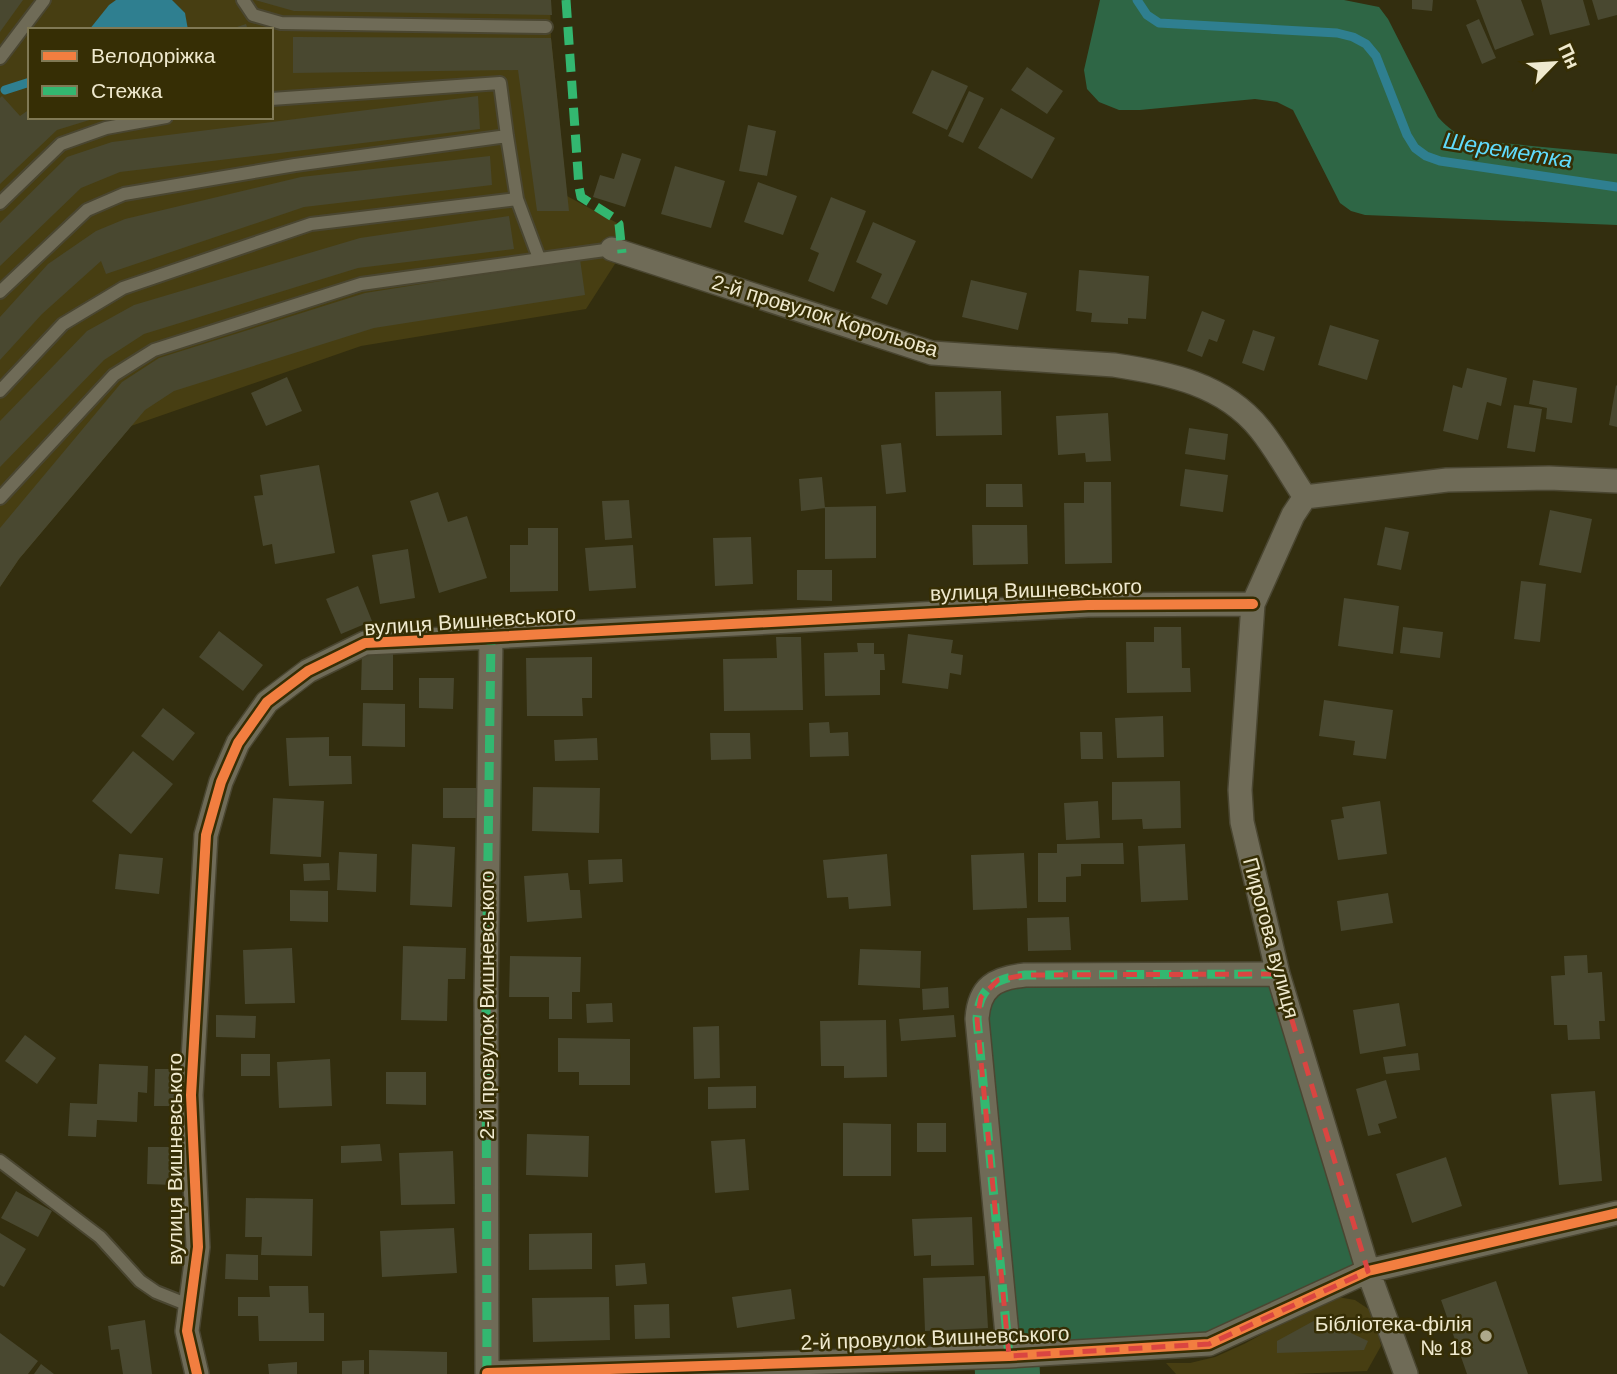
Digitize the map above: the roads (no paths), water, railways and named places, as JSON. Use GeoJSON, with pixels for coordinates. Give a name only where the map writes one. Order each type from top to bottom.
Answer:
{"type":"FeatureCollection","features":[{"type":"Feature","properties":{"kind":"street","name":"2-й провулок Корольова"},"geometry":{"type":"LineString","coordinates":[[612,249],[932,353],[1114,365],[1192,382],[1212,390],[1246,414],[1261,429],[1305,497]]}},
{"type":"Feature","properties":{"kind":"street"},"geometry":{"type":"LineString","coordinates":[[1305,497],[1447,480],[1549,478],[1617,481]]}},
{"type":"Feature","properties":{"kind":"street","name":"Пирогова вулиця"},"geometry":{"type":"LineString","coordinates":[[1305,497],[1293,516],[1254,604],[1240,806],[1245,838],[1278,974],[1368,1271],[1406,1374]]}},
{"type":"Feature","properties":{"kind":"street","name":"вулиця Вишневського"},"geometry":{"type":"LineString","coordinates":[[197,1374],[187,1331],[198,1247],[191,1095],[206,835],[221,782],[238,743],[267,702],[308,671],[365,643],[1088,605],[1254,604]]}},
{"type":"Feature","properties":{"kind":"street","name":"2-й провулок Вишневського"},"geometry":{"type":"LineString","coordinates":[[491,638],[486,1000],[487,1373],[1009,1356],[1209,1344],[1368,1271],[1617,1213]]}},
{"type":"Feature","properties":{"kind":"street"},"geometry":{"type":"LineString","coordinates":[[1009,1356],[977,1019],[981,997],[998,980],[1010,976],[1278,974]]}},
{"type":"Feature","properties":{"kind":"lane"},"geometry":{"type":"LineString","coordinates":[[0,58],[44,0]]}},
{"type":"Feature","properties":{"kind":"lane"},"geometry":{"type":"LineString","coordinates":[[243,0],[253,15],[281,23],[546,27]]}},
{"type":"Feature","properties":{"kind":"lane"},"geometry":{"type":"LineString","coordinates":[[273,99],[500,83],[517,199],[539,258]]}},
{"type":"Feature","properties":{"kind":"lane"},"geometry":{"type":"LineString","coordinates":[[0,203],[61,144],[106,128],[155,119]]}},
{"type":"Feature","properties":{"kind":"lane"},"geometry":{"type":"LineString","coordinates":[[0,292],[87,210],[124,194],[295,165],[507,136]]}},
{"type":"Feature","properties":{"kind":"lane"},"geometry":{"type":"LineString","coordinates":[[0,391],[63,324],[123,288],[311,224],[517,199]]}},
{"type":"Feature","properties":{"kind":"lane"},"geometry":{"type":"LineString","coordinates":[[0,498],[114,375],[154,350],[361,284],[612,249]]}},
{"type":"Feature","properties":{"kind":"lane"},"geometry":{"type":"LineString","coordinates":[[0,1161],[100,1237],[140,1280],[156,1292],[191,1307]]}},
{"type":"Feature","properties":{"kind":"water"},"geometry":{"type":"Polygon","coordinates":[[[116,0],[172,0],[185,13],[188,28],[91,28],[116,0]]]}},
{"type":"Feature","properties":{"kind":"waterway","name":"Шереметка"},"geometry":{"type":"LineString","coordinates":[[1137,0],[1147,15],[1159,23],[1337,33],[1353,37],[1366,44],[1376,56],[1407,135],[1415,148],[1426,156],[1440,161],[1617,187]]}},
{"type":"Feature","properties":{"kind":"waterway","name":"Шереметка"},"geometry":{"type":"LineString","coordinates":[[5,90],[28,83]]}},
{"type":"Feature","properties":{"kind":"place","name":"Бібліотека-філія № 18"},"geometry":{"type":"Point","coordinates":[1486,1336]}}]}
